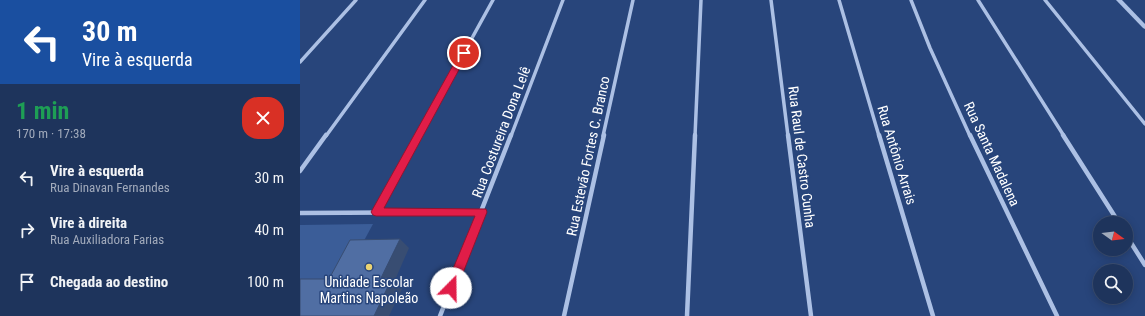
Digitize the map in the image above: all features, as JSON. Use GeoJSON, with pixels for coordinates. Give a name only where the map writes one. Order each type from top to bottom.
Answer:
{"type":"FeatureCollection","features":[{"type":"Feature","properties":{"kind":"street"},"geometry":{"type":"LineString","coordinates":[[300,62],[356,0]]}},
{"type":"Feature","properties":{"kind":"street"},"geometry":{"type":"LineString","coordinates":[[300,171],[425,0]]}},
{"type":"Feature","properties":{"kind":"street"},"geometry":{"type":"LineString","coordinates":[[376,212],[493,0]]}},
{"type":"Feature","properties":{"kind":"street","name":"Rua Costureira Dona Lelê"},"geometry":{"type":"LineString","coordinates":[[440,316],[482,212],[563,0]]}},
{"type":"Feature","properties":{"kind":"street","name":"Rua Estevão Fortes C. Branco"},"geometry":{"type":"LineString","coordinates":[[564,316],[633,0]]}},
{"type":"Feature","properties":{"kind":"street"},"geometry":{"type":"LineString","coordinates":[[687,316],[701,0]]}},
{"type":"Feature","properties":{"kind":"street","name":"Rua Raul de Castro Cunha"},"geometry":{"type":"LineString","coordinates":[[771,0],[811,316]]}},
{"type":"Feature","properties":{"kind":"street","name":"Rua Antônio Arrais"},"geometry":{"type":"LineString","coordinates":[[839,0],[934,316]]}},
{"type":"Feature","properties":{"kind":"street","name":"Rua Santa Madalena"},"geometry":{"type":"LineString","coordinates":[[911,0],[930,48],[965,124],[1057,316]]}},
{"type":"Feature","properties":{"kind":"street"},"geometry":{"type":"LineString","coordinates":[[978,0],[1115,216]]}},
{"type":"Feature","properties":{"kind":"street"},"geometry":{"type":"LineString","coordinates":[[1045,0],[1145,124]]}},
{"type":"Feature","properties":{"kind":"street"},"geometry":{"type":"LineString","coordinates":[[1119,0],[1145,27]]}},
{"type":"Feature","properties":{"kind":"street"},"geometry":{"type":"LineString","coordinates":[[300,213],[482,212]]}},
{"type":"Feature","properties":{"kind":"street"},"geometry":{"type":"LineString","coordinates":[[1133,246],[1145,265]]}},
{"type":"Feature","properties":{"kind":"shaded area"},"geometry":{"type":"Polygon","coordinates":[[[373,224],[340,285],[300,285],[300,225],[373,224]]]}},
{"type":"Feature","properties":{"kind":"building"},"geometry":{"type":"Polygon","coordinates":[[[400,239],[381,278],[392,278],[374,316],[300,316],[300,279],[329,279],[350,240],[400,239]]]}},
{"type":"Feature","properties":{"kind":"place","name":"Unidade Escolar Martins Napoleão"},"geometry":{"type":"Point","coordinates":[369,267]}},
{"type":"Feature","properties":{"kind":"route"},"geometry":{"type":"LineString","coordinates":[[451,288],[482,212],[376,212],[464,53]]}}]}
